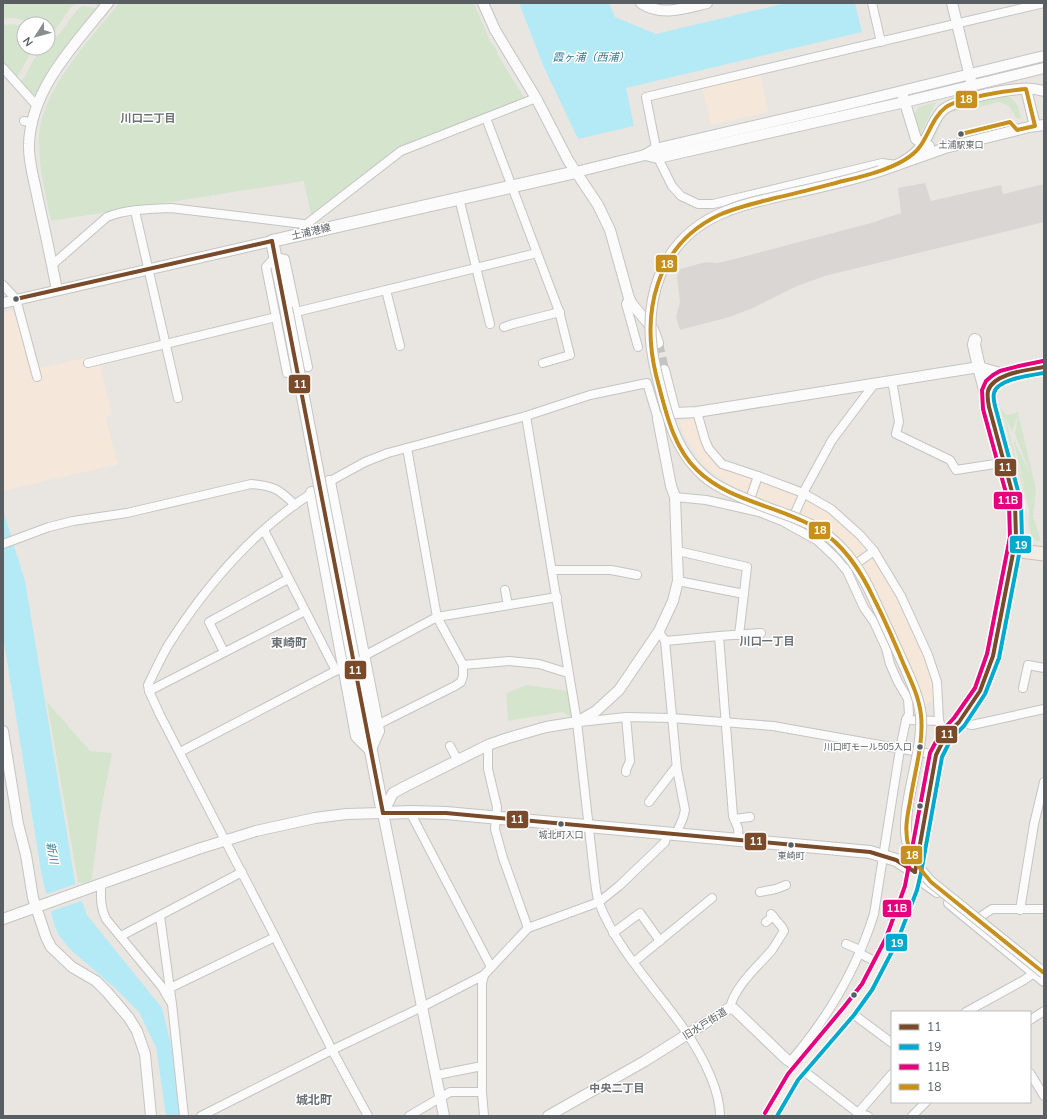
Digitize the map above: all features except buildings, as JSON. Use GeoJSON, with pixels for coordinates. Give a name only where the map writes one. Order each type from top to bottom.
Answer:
{"type":"FeatureCollection","features":[{"type":"Feature","properties":{"kind":"main road","name":"土浦港線"},"geometry":{"type":"LineString","coordinates":[[272,241],[576,172]]}},
{"type":"Feature","properties":{"kind":"main road"},"geometry":{"type":"LineString","coordinates":[[272,241],[275,257],[291,310],[359,657]]}},
{"type":"Feature","properties":{"kind":"main road"},"geometry":{"type":"LineString","coordinates":[[770,1116],[790,1082],[795,1065],[849,1011],[867,987],[880,964],[908,897],[915,872],[936,756],[946,735],[959,722],[980,691],[989,669],[1000,625],[1017,528],[1015,502],[979,366],[974,345],[975,340]]}},
{"type":"Feature","properties":{"kind":"main road"},"geometry":{"type":"LineString","coordinates":[[329,482],[359,657],[370,750],[383,813],[410,812],[497,817],[847,850],[883,855],[902,863],[915,872]]}},
{"type":"Feature","properties":{"kind":"main road"},"geometry":{"type":"LineString","coordinates":[[312,493],[340,669],[357,736],[370,750]]}},
{"type":"Feature","properties":{"kind":"main road"},"geometry":{"type":"LineString","coordinates":[[1013,550],[1044,554]]}},
{"type":"Feature","properties":{"kind":"street"},"geometry":{"type":"LineString","coordinates":[[56,290],[32,173],[28,122],[50,80],[73,46],[108,3]]}},
{"type":"Feature","properties":{"kind":"street"},"geometry":{"type":"LineString","coordinates":[[483,3],[495,30],[536,98],[568,160],[598,205],[610,230],[629,298],[632,304],[654,328],[658,343]]}},
{"type":"Feature","properties":{"kind":"street"},"geometry":{"type":"LineString","coordinates":[[641,3],[654,9],[665,11],[674,11],[707,3]]}},
{"type":"Feature","properties":{"kind":"street"},"geometry":{"type":"LineString","coordinates":[[872,3],[880,42]]}},
{"type":"Feature","properties":{"kind":"street"},"geometry":{"type":"LineString","coordinates":[[952,3],[973,85]]}},
{"type":"Feature","properties":{"kind":"street"},"geometry":{"type":"LineString","coordinates":[[1044,3],[646,97],[656,153],[672,186],[681,196],[698,204],[713,204],[882,163],[897,165],[912,156],[923,144],[937,116],[947,106],[956,102],[1010,90],[1026,89],[1044,91]]}},
{"type":"Feature","properties":{"kind":"street"},"geometry":{"type":"LineString","coordinates":[[656,153],[1044,56]]}},
{"type":"Feature","properties":{"kind":"street"},"geometry":{"type":"LineString","coordinates":[[3,68],[37,106]]}},
{"type":"Feature","properties":{"kind":"street"},"geometry":{"type":"LineString","coordinates":[[576,172],[645,155],[905,102],[1044,68]]}},
{"type":"Feature","properties":{"kind":"street"},"geometry":{"type":"LineString","coordinates":[[1026,89],[1039,126],[945,148],[916,160],[853,179],[739,207],[715,216],[695,229],[685,238],[670,256],[661,272],[652,303],[650,317],[650,340],[664,405],[674,436],[696,468],[726,490],[810,524],[825,533],[844,551],[869,588],[913,685],[920,707],[920,739],[906,827],[908,847],[912,857],[931,882],[1039,973],[1044,981]]}},
{"type":"Feature","properties":{"kind":"street"},"geometry":{"type":"LineString","coordinates":[[902,91],[916,139],[928,146],[945,148]]}},
{"type":"Feature","properties":{"kind":"street"},"geometry":{"type":"LineString","coordinates":[[52,265],[107,218],[116,214],[149,209],[171,208],[306,224],[401,152],[536,98]]}},
{"type":"Feature","properties":{"kind":"street"},"geometry":{"type":"LineString","coordinates":[[486,118],[560,312],[570,355],[543,362]]}},
{"type":"Feature","properties":{"kind":"street"},"geometry":{"type":"LineString","coordinates":[[459,198],[490,324]]}},
{"type":"Feature","properties":{"kind":"street"},"geometry":{"type":"LineString","coordinates":[[135,211],[147,270],[178,398]]}},
{"type":"Feature","properties":{"kind":"street"},"geometry":{"type":"LineString","coordinates":[[3,303],[272,241]]}},
{"type":"Feature","properties":{"kind":"street"},"geometry":{"type":"LineString","coordinates":[[308,367],[291,310],[386,290],[537,253]]}},
{"type":"Feature","properties":{"kind":"street"},"geometry":{"type":"LineString","coordinates":[[275,257],[266,267],[287,373]]}},
{"type":"Feature","properties":{"kind":"street"},"geometry":{"type":"LineString","coordinates":[[3,285],[16,299],[37,377]]}},
{"type":"Feature","properties":{"kind":"street"},"geometry":{"type":"LineString","coordinates":[[386,290],[400,346]]}},
{"type":"Feature","properties":{"kind":"street"},"geometry":{"type":"LineString","coordinates":[[629,298],[626,304],[638,347]]}},
{"type":"Feature","properties":{"kind":"street"},"geometry":{"type":"LineString","coordinates":[[504,327],[560,312]]}},
{"type":"Feature","properties":{"kind":"street"},"geometry":{"type":"LineString","coordinates":[[88,363],[276,317]]}},
{"type":"Feature","properties":{"kind":"street"},"geometry":{"type":"LineString","coordinates":[[658,419],[675,413],[697,412],[979,366],[1007,375]]}},
{"type":"Feature","properties":{"kind":"street"},"geometry":{"type":"LineString","coordinates":[[988,399],[988,392],[991,385],[996,380],[1007,375],[1044,367]]}},
{"type":"Feature","properties":{"kind":"street"},"geometry":{"type":"LineString","coordinates":[[664,370],[675,413]]}},
{"type":"Feature","properties":{"kind":"street"},"geometry":{"type":"LineString","coordinates":[[892,380],[899,422],[896,434],[950,460],[956,470],[995,464]]}},
{"type":"Feature","properties":{"kind":"street"},"geometry":{"type":"LineString","coordinates":[[789,526],[803,493],[832,440],[875,382]]}},
{"type":"Feature","properties":{"kind":"street"},"geometry":{"type":"LineString","coordinates":[[368,1116],[332,1050],[149,691],[148,685],[168,646],[196,603],[227,566],[264,530],[312,493],[365,462],[388,453],[526,416],[590,395],[647,383],[658,419],[671,486],[675,497],[678,581],[673,601],[659,631],[619,690],[596,711],[577,722]]}},
{"type":"Feature","properties":{"kind":"street"},"geometry":{"type":"LineString","coordinates":[[697,412],[705,440],[714,456],[722,464],[803,493],[831,509],[860,535],[874,551],[901,596],[928,655],[938,682],[939,721],[946,735]]}},
{"type":"Feature","properties":{"kind":"street"},"geometry":{"type":"LineString","coordinates":[[526,416],[577,722],[595,882],[599,902],[613,933],[689,1034],[704,1061],[718,1095],[720,1116]]}},
{"type":"Feature","properties":{"kind":"street"},"geometry":{"type":"LineString","coordinates":[[379,724],[461,682],[463,676],[462,665],[437,617],[408,448]]}},
{"type":"Feature","properties":{"kind":"street"},"geometry":{"type":"LineString","coordinates":[[746,510],[758,476]]}},
{"type":"Feature","properties":{"kind":"street"},"geometry":{"type":"LineString","coordinates":[[3,544],[49,527],[86,519],[127,513],[251,484],[266,485],[278,489],[295,505]]}},
{"type":"Feature","properties":{"kind":"street"},"geometry":{"type":"LineString","coordinates":[[675,497],[706,500],[759,512],[782,521],[818,542],[847,570],[864,608],[874,622],[886,648],[890,664],[908,699],[909,714],[906,720],[900,749],[874,914],[867,936],[838,995],[795,1065]]}},
{"type":"Feature","properties":{"kind":"street"},"geometry":{"type":"LineString","coordinates":[[180,752],[340,669],[305,611],[264,530]]}},
{"type":"Feature","properties":{"kind":"street"},"geometry":{"type":"LineString","coordinates":[[678,551],[747,567],[739,635]]}},
{"type":"Feature","properties":{"kind":"street"},"geometry":{"type":"LineString","coordinates":[[847,570],[874,551]]}},
{"type":"Feature","properties":{"kind":"street"},"geometry":{"type":"LineString","coordinates":[[552,570],[611,570],[637,575]]}},
{"type":"Feature","properties":{"kind":"street"},"geometry":{"type":"LineString","coordinates":[[224,652],[209,622],[288,579]]}},
{"type":"Feature","properties":{"kind":"street"},"geometry":{"type":"LineString","coordinates":[[678,581],[744,594]]}},
{"type":"Feature","properties":{"kind":"street"},"geometry":{"type":"LineString","coordinates":[[506,590],[508,605]]}},
{"type":"Feature","properties":{"kind":"street"},"geometry":{"type":"LineString","coordinates":[[359,657],[437,617],[557,597]]}},
{"type":"Feature","properties":{"kind":"street"},"geometry":{"type":"LineString","coordinates":[[149,691],[305,611]]}},
{"type":"Feature","properties":{"kind":"street"},"geometry":{"type":"LineString","coordinates":[[202,1116],[215,1113],[332,1050],[422,1007],[484,974],[528,928],[599,902],[619,886],[665,842],[683,818],[685,810],[676,767],[665,641],[659,631]]}},
{"type":"Feature","properties":{"kind":"street"},"geometry":{"type":"LineString","coordinates":[[665,641],[761,633]]}},
{"type":"Feature","properties":{"kind":"street"},"geometry":{"type":"LineString","coordinates":[[719,636],[734,819],[738,828],[739,841]]}},
{"type":"Feature","properties":{"kind":"street"},"geometry":{"type":"LineString","coordinates":[[462,665],[509,661],[539,664],[568,672]]}},
{"type":"Feature","properties":{"kind":"street"},"geometry":{"type":"LineString","coordinates":[[1023,688],[1028,665],[1044,668]]}},
{"type":"Feature","properties":{"kind":"street"},"geometry":{"type":"LineString","coordinates":[[959,722],[972,726],[1044,709]]}},
{"type":"Feature","properties":{"kind":"street"},"geometry":{"type":"LineString","coordinates":[[626,717],[630,761],[626,772]]}},
{"type":"Feature","properties":{"kind":"street"},"geometry":{"type":"LineString","coordinates":[[444,1116],[383,813],[393,793],[488,745],[508,738],[546,727],[626,717],[672,718],[774,726],[936,756]]}},
{"type":"Feature","properties":{"kind":"street"},"geometry":{"type":"LineString","coordinates":[[906,720],[939,721]]}},
{"type":"Feature","properties":{"kind":"street"},"geometry":{"type":"LineString","coordinates":[[3,731],[18,824],[46,937],[51,947],[72,967],[96,981],[107,992],[122,1009],[137,1031],[145,1054],[150,1116]]}},
{"type":"Feature","properties":{"kind":"street"},"geometry":{"type":"LineString","coordinates":[[488,745],[488,769],[495,795],[497,817],[496,829],[503,858],[528,928]]}},
{"type":"Feature","properties":{"kind":"street"},"geometry":{"type":"LineString","coordinates":[[450,746],[458,760]]}},
{"type":"Feature","properties":{"kind":"street"},"geometry":{"type":"LineString","coordinates":[[649,802],[676,767]]}},
{"type":"Feature","properties":{"kind":"street"},"geometry":{"type":"LineString","coordinates":[[1020,910],[1034,824],[1044,782]]}},
{"type":"Feature","properties":{"kind":"street"},"geometry":{"type":"LineString","coordinates":[[410,812],[491,967]]}},
{"type":"Feature","properties":{"kind":"street"},"geometry":{"type":"LineString","coordinates":[[3,919],[226,840],[315,818],[346,814],[383,813]]}},
{"type":"Feature","properties":{"kind":"street"},"geometry":{"type":"LineString","coordinates":[[734,819],[750,817]]}},
{"type":"Feature","properties":{"kind":"street"},"geometry":{"type":"LineString","coordinates":[[1034,824],[1044,822]]}},
{"type":"Feature","properties":{"kind":"street"},"geometry":{"type":"LineString","coordinates":[[120,936],[242,872]]}},
{"type":"Feature","properties":{"kind":"street"},"geometry":{"type":"LineString","coordinates":[[915,872],[923,882],[1039,973]]}},
{"type":"Feature","properties":{"kind":"street"},"geometry":{"type":"LineString","coordinates":[[915,872],[925,875],[1044,968]]}},
{"type":"Feature","properties":{"kind":"street"},"geometry":{"type":"LineString","coordinates":[[101,885],[102,910],[106,918],[162,987],[172,1004]]}},
{"type":"Feature","properties":{"kind":"street"},"geometry":{"type":"LineString","coordinates":[[760,892],[776,889],[786,885]]}},
{"type":"Feature","properties":{"kind":"street"},"geometry":{"type":"LineString","coordinates":[[634,962],[712,898]]}},
{"type":"Feature","properties":{"kind":"street"},"geometry":{"type":"LineString","coordinates":[[980,918],[992,909],[1044,909]]}},
{"type":"Feature","properties":{"kind":"street"},"geometry":{"type":"LineString","coordinates":[[613,933],[640,913],[660,941]]}},
{"type":"Feature","properties":{"kind":"street"},"geometry":{"type":"LineString","coordinates":[[730,1008],[732,1000],[784,932],[782,927],[772,915],[766,922]]}},
{"type":"Feature","properties":{"kind":"street"},"geometry":{"type":"LineString","coordinates":[[160,916],[172,1004],[184,1116]]}},
{"type":"Feature","properties":{"kind":"street"},"geometry":{"type":"LineString","coordinates":[[170,988],[275,936]]}},
{"type":"Feature","properties":{"kind":"street"},"geometry":{"type":"LineString","coordinates":[[846,944],[880,964]]}},
{"type":"Feature","properties":{"kind":"street"},"geometry":{"type":"LineString","coordinates":[[968,1011],[1039,973]]}},
{"type":"Feature","properties":{"kind":"street"},"geometry":{"type":"LineString","coordinates":[[484,974],[482,983],[482,1092],[484,1116]]}},
{"type":"Feature","properties":{"kind":"street","name":"旧水戸街道"},"geometry":{"type":"LineString","coordinates":[[548,1116],[645,1062],[730,1008],[734,1009],[795,1065],[858,1113],[868,1116]]}},
{"type":"Feature","properties":{"kind":"street"},"geometry":{"type":"LineString","coordinates":[[849,1011],[891,1042]]}},
{"type":"Feature","properties":{"kind":"street"},"geometry":{"type":"LineString","coordinates":[[1031,1019],[1044,1011]]}},
{"type":"Feature","properties":{"kind":"street"},"geometry":{"type":"LineString","coordinates":[[442,1074],[482,1066]]}},
{"type":"Feature","properties":{"kind":"street"},"geometry":{"type":"LineString","coordinates":[[858,1113],[891,1075]]}},
{"type":"Feature","properties":{"kind":"street"},"geometry":{"type":"LineString","coordinates":[[1031,1075],[1044,1096]]}},
{"type":"Feature","properties":{"kind":"street"},"geometry":{"type":"LineString","coordinates":[[409,1116],[450,1092],[482,1092]]}},
{"type":"Feature","properties":{"kind":"street"},"geometry":{"type":"LineString","coordinates":[[912,1116],[925,1103]]}},
{"type":"Feature","properties":{"kind":"shaded area"},"geometry":{"type":"Polygon","coordinates":[[[760,72],[768,112],[711,125],[702,87],[760,72]]]}},
{"type":"Feature","properties":{"kind":"shaded area"},"geometry":{"type":"Polygon","coordinates":[[[925,183],[931,201],[1001,185],[1003,194],[1044,184],[1044,222],[825,276],[797,286],[753,308],[729,317],[680,330],[676,317],[680,302],[677,276],[680,269],[706,262],[717,263],[731,260],[871,223],[901,213],[898,188],[925,183]]]}},
{"type":"Feature","properties":{"kind":"shaded area"},"geometry":{"type":"Polygon","coordinates":[[[21,309],[37,369],[97,355],[112,415],[105,417],[118,464],[3,491],[3,313],[21,309]]]}},
{"type":"Feature","properties":{"kind":"shaded area"},"geometry":{"type":"Polygon","coordinates":[[[695,418],[703,448],[712,460],[719,466],[797,494],[829,512],[854,534],[876,561],[897,596],[919,642],[934,682],[936,697],[925,705],[895,631],[871,583],[853,554],[842,541],[828,529],[731,485],[701,463],[683,433],[680,421],[695,418]]]}},
{"type":"Feature","properties":{"kind":"green space"},"geometry":{"type":"Polygon","coordinates":[[[7,3],[77,3],[71,7],[56,29],[56,16],[16,16],[16,19],[3,19],[3,6],[7,3]]]}},
{"type":"Feature","properties":{"kind":"green space"},"geometry":{"type":"Polygon","coordinates":[[[97,3],[104,3],[36,103],[18,82],[24,78],[37,56],[56,56],[56,37],[76,11],[82,6],[96,8],[97,3]]]}},
{"type":"Feature","properties":{"kind":"green space"},"geometry":{"type":"Polygon","coordinates":[[[119,3],[474,3],[490,41],[525,99],[400,149],[311,216],[304,181],[51,221],[42,178],[39,146],[42,117],[58,82],[82,48],[119,3]]]}},
{"type":"Feature","properties":{"kind":"green space"},"geometry":{"type":"Polygon","coordinates":[[[3,25],[16,25],[16,56],[29,56],[15,79],[3,66],[3,25]]]}},
{"type":"Feature","properties":{"kind":"green space"},"geometry":{"type":"Polygon","coordinates":[[[1003,95],[1014,100],[1019,109],[1020,119],[1016,118],[1009,106],[999,102],[951,112],[944,117],[934,140],[932,140],[936,128],[942,118],[949,112],[969,103],[1003,95]]]}},
{"type":"Feature","properties":{"kind":"green space"},"geometry":{"type":"Polygon","coordinates":[[[937,102],[920,135],[913,113],[916,112],[918,107],[937,102]]]}},
{"type":"Feature","properties":{"kind":"green space"},"geometry":{"type":"Polygon","coordinates":[[[1000,406],[1007,415],[1018,412],[1035,485],[1036,493],[1033,516],[1041,541],[1036,541],[1031,534],[1029,526],[1029,509],[1000,406]],[[1018,415],[1012,431],[1005,417],[1027,498],[1013,438],[1031,476],[1015,434],[1018,415]]]}},
{"type":"Feature","properties":{"kind":"green space"},"geometry":{"type":"Polygon","coordinates":[[[527,685],[568,691],[573,719],[563,712],[508,721],[506,693],[527,685]]]}},
{"type":"Feature","properties":{"kind":"green space"},"geometry":{"type":"Polygon","coordinates":[[[47,702],[90,751],[112,753],[100,816],[91,885],[78,882],[47,702]]]}},
{"type":"Feature","properties":{"kind":"water","name":"霞ヶ浦（西浦）"},"geometry":{"type":"Polygon","coordinates":[[[519,3],[609,3],[615,17],[656,34],[786,3],[855,3],[862,32],[626,88],[634,126],[578,139],[543,65],[519,3]]]}},
{"type":"Feature","properties":{"kind":"water","name":"新川"},"geometry":{"type":"Polygon","coordinates":[[[3,510],[25,581],[75,882],[87,915],[162,1008],[171,1044],[180,1116],[166,1116],[156,1047],[139,1012],[115,988],[72,951],[59,936],[54,924],[42,877],[3,636],[3,510]]]}},
{"type":"Feature","properties":{"kind":"pier"},"geometry":{"type":"Polygon","coordinates":[[[78,883],[84,900],[49,912],[44,895],[78,883]]]}},
{"type":"Feature","properties":{"kind":"tunnel"},"geometry":{"type":"LineString","coordinates":[[658,343],[664,370]]}},
{"type":"Feature","properties":{"kind":"transit line","name":"18"},"geometry":{"type":"LineString","coordinates":[[961,134],[1010,122],[1017,130],[1035,126],[1026,89],[973,98],[946,107],[938,115],[921,145],[915,152],[907,159],[886,169],[740,207],[719,215],[698,228],[680,244],[667,262],[658,283],[653,305],[651,328],[652,351],[656,375],[670,426],[681,450],[697,470],[710,481],[725,490],[787,514],[818,529],[836,543],[852,560],[883,617],[914,689],[920,708],[922,726],[920,748],[906,825],[907,842],[911,853],[918,866],[931,882],[1044,973]]}},
{"type":"Feature","properties":{"kind":"transit line","name":"11"},"geometry":{"type":"LineString","coordinates":[[272,241],[383,813]]}},
{"type":"Feature","properties":{"kind":"transit line","name":"11"},"geometry":{"type":"LineString","coordinates":[[16,299],[272,241]]}},
{"type":"Feature","properties":{"kind":"transit line","name":"11B"},"geometry":{"type":"LineString","coordinates":[[765,1113],[788,1074],[862,984],[886,938],[905,886],[930,753],[941,732],[954,718],[975,688],[987,654],[1010,537],[1009,504],[983,409],[982,390],[986,381],[1000,371],[1043,361]]}},
{"type":"Feature","properties":{"kind":"transit line","name":"11"},"geometry":{"type":"LineString","coordinates":[[915,872],[936,755],[946,735],[959,722],[980,691],[993,656],[1016,538],[1015,503],[989,407],[988,391],[991,385],[1004,376],[1044,367]]}},
{"type":"Feature","properties":{"kind":"transit line","name":"19"},"geometry":{"type":"LineString","coordinates":[[777,1116],[798,1080],[854,1015],[872,990],[897,942],[917,890],[942,757],[951,739],[964,726],[985,694],[999,658],[1022,539],[1021,502],[995,406],[994,393],[1001,384],[1008,381],[1044,373]]}},
{"type":"Feature","properties":{"kind":"transit line","name":"11"},"geometry":{"type":"LineString","coordinates":[[383,813],[446,813],[870,852],[896,860],[915,872]]}},
{"type":"Feature","properties":{"kind":"place","name":"土浦駅東口"},"geometry":{"type":"Point","coordinates":[961,134]}},
{"type":"Feature","properties":{"kind":"place","name":"川口町モール505入口"},"geometry":{"type":"Point","coordinates":[920,747]}},
{"type":"Feature","properties":{"kind":"place","name":"城北町入口"},"geometry":{"type":"Point","coordinates":[561,824]}},
{"type":"Feature","properties":{"kind":"place","name":"東崎町"},"geometry":{"type":"Point","coordinates":[791,845]}},
{"type":"Feature","properties":{"kind":"district","name":"川口二丁目"},"geometry":{"type":"Point","coordinates":[148,118]}},
{"type":"Feature","properties":{"kind":"district","name":"川口一丁目"},"geometry":{"type":"Point","coordinates":[767,641]}},
{"type":"Feature","properties":{"kind":"district","name":"東崎町"},"geometry":{"type":"Point","coordinates":[289,643]}},
{"type":"Feature","properties":{"kind":"district","name":"中央二丁目"},"geometry":{"type":"Point","coordinates":[617,1088]}},
{"type":"Feature","properties":{"kind":"district","name":"城北町"},"geometry":{"type":"Point","coordinates":[314,1100]}}]}
